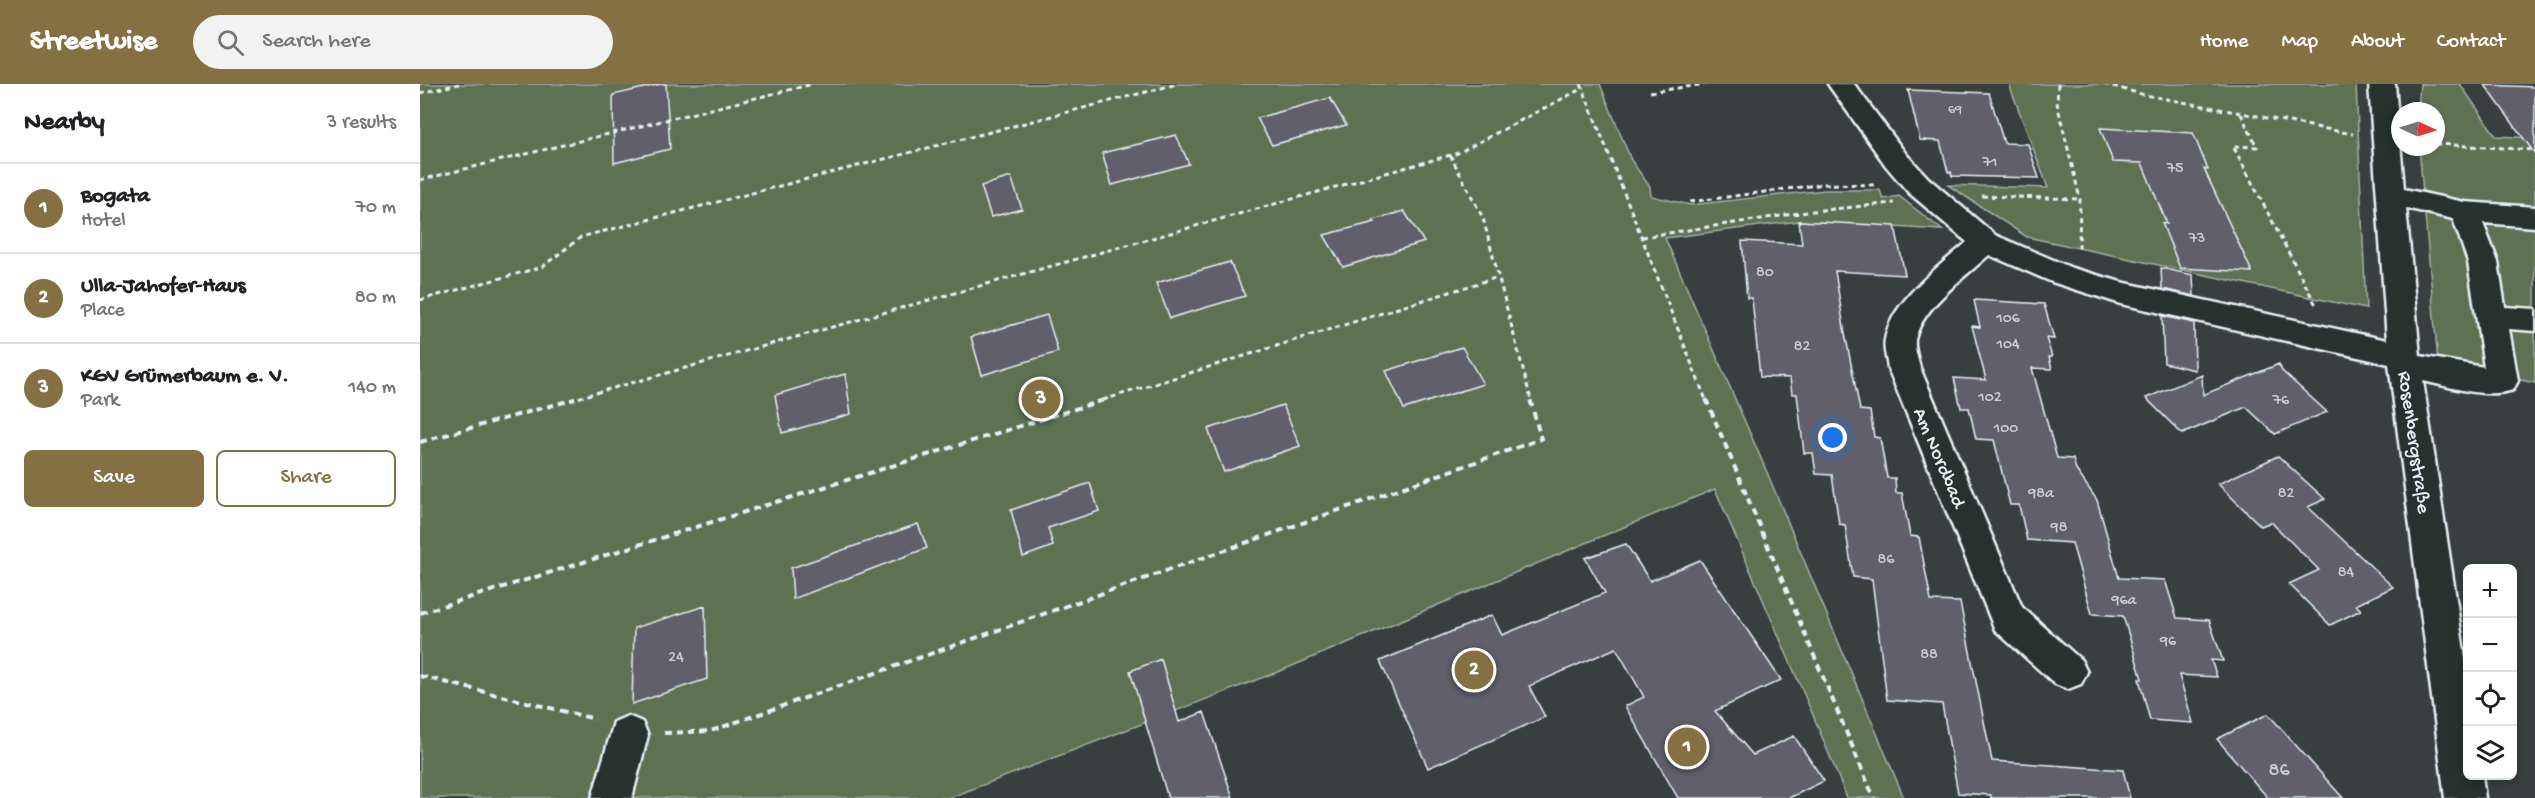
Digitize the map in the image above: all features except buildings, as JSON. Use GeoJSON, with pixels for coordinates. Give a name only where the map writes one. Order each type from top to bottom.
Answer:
{"type":"FeatureCollection","features":[{"type":"Feature","properties":{"kind":"street"},"geometry":{"type":"LineString","coordinates":[[1841,84],[1896,160],[1926,193],[1985,242],[2062,275],[2183,308],[2334,340],[2466,378],[2502,381],[2490,318],[2483,262],[2477,241],[2464,212]]}},
{"type":"Feature","properties":{"kind":"street","name":"Rosenbergstraße"},"geometry":{"type":"LineString","coordinates":[[2382,84],[2405,360],[2465,798]]}},
{"type":"Feature","properties":{"kind":"street"},"geometry":{"type":"LineString","coordinates":[[2391,195],[2464,212],[2535,217]]}},
{"type":"Feature","properties":{"kind":"street","name":"Am Nordbad"},"geometry":{"type":"LineString","coordinates":[[1985,242],[1918,306],[1908,319],[1899,342],[1904,368],[2008,618],[2068,672]]}},
{"type":"Feature","properties":{"kind":"street"},"geometry":{"type":"LineString","coordinates":[[2490,318],[2535,320]]}},
{"type":"Feature","properties":{"kind":"street"},"geometry":{"type":"LineString","coordinates":[[612,798],[628,735]]}},
{"type":"Feature","properties":{"kind":"path"},"geometry":{"type":"LineString","coordinates":[[420,93],[459,84]]}},
{"type":"Feature","properties":{"kind":"path"},"geometry":{"type":"LineString","coordinates":[[420,180],[813,84]]}},
{"type":"Feature","properties":{"kind":"path"},"geometry":{"type":"LineString","coordinates":[[420,300],[542,267],[581,237],[1177,84]]}},
{"type":"Feature","properties":{"kind":"path"},"geometry":{"type":"LineString","coordinates":[[1650,92],[1706,84]]}},
{"type":"Feature","properties":{"kind":"path"},"geometry":{"type":"LineString","coordinates":[[2058,84],[2057,102],[2080,199],[2079,251],[2062,275]]}},
{"type":"Feature","properties":{"kind":"path"},"geometry":{"type":"LineString","coordinates":[[2104,84],[2145,95],[2241,114],[2387,140]]}},
{"type":"Feature","properties":{"kind":"path"},"geometry":{"type":"LineString","coordinates":[[420,442],[1450,155],[1582,86],[1727,453],[1874,798]]}},
{"type":"Feature","properties":{"kind":"path"},"geometry":{"type":"LineString","coordinates":[[2241,114],[2257,147],[2233,146],[2334,340]]}},
{"type":"Feature","properties":{"kind":"path"},"geometry":{"type":"LineString","coordinates":[[2445,145],[2535,150]]}},
{"type":"Feature","properties":{"kind":"path"},"geometry":{"type":"LineString","coordinates":[[420,676],[607,721],[628,735],[711,731],[1541,439],[1483,218],[1450,155]]}},
{"type":"Feature","properties":{"kind":"path"},"geometry":{"type":"LineString","coordinates":[[1690,202],[1824,184],[1971,196],[2080,199]]}},
{"type":"Feature","properties":{"kind":"path"},"geometry":{"type":"LineString","coordinates":[[1642,237],[1926,193]]}},
{"type":"Feature","properties":{"kind":"path"},"geometry":{"type":"LineString","coordinates":[[420,613],[1498,277]]}},
{"type":"Feature","properties":{"kind":"green space"},"geometry":{"type":"Polygon","coordinates":[[[420,84],[1600,84],[1631,160],[1650,187],[1651,196],[1690,205],[1825,190],[1880,190],[1883,199],[1899,196],[1942,230],[1799,221],[1665,238],[1766,470],[1904,798],[1847,798],[1715,489],[1285,669],[949,798],[420,798],[420,84]]]}},
{"type":"Feature","properties":{"kind":"green space"},"geometry":{"type":"Polygon","coordinates":[[[2009,84],[2356,84],[2366,309],[2027,237],[1948,185],[2048,188],[2009,84]]]}},
{"type":"Feature","properties":{"kind":"green space"},"geometry":{"type":"Polygon","coordinates":[[[2420,84],[2460,84],[2496,136],[2535,138],[2535,383],[2438,362],[2420,156],[2445,156],[2445,102],[2419,102],[2420,84]]]}},
{"type":"Feature","properties":{"kind":"place","name":"KGV Grümerbaum e. V."},"geometry":{"type":"Point","coordinates":[1041,399]}},
{"type":"Feature","properties":{"kind":"place","name":"Ulla-Jahofer-Haus"},"geometry":{"type":"Point","coordinates":[1474,670]}},
{"type":"Feature","properties":{"kind":"place","name":"Bogata"},"geometry":{"type":"Point","coordinates":[1687,747]}}]}
